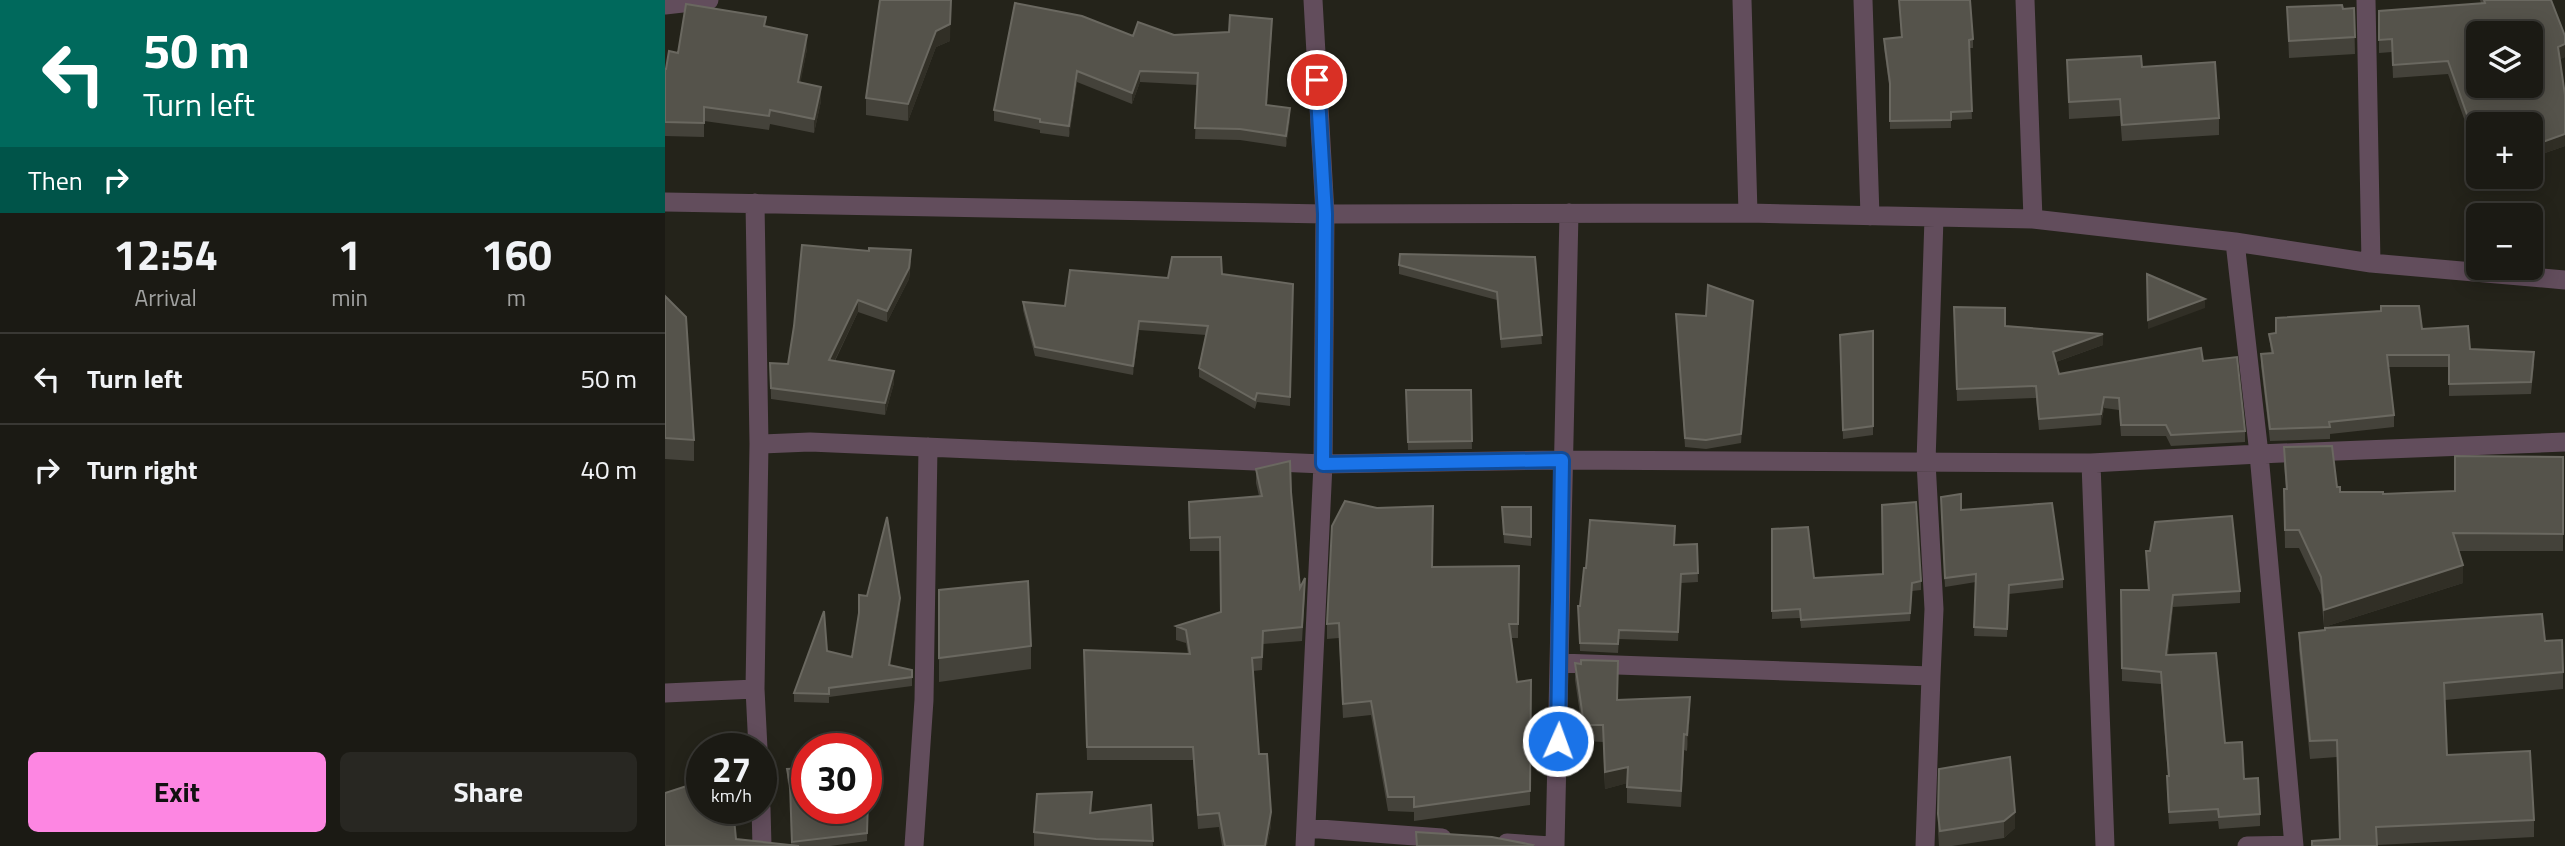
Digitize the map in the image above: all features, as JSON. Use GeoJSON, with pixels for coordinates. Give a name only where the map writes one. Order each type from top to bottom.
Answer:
{"type":"FeatureCollection","features":[{"type":"Feature","properties":{"kind":"street"},"geometry":{"type":"LineString","coordinates":[[665,5],[709,0]]}},
{"type":"Feature","properties":{"kind":"street"},"geometry":{"type":"LineString","coordinates":[[1313,0],[1325,214],[1323,464],[1306,837],[1456,839]]}},
{"type":"Feature","properties":{"kind":"street"},"geometry":{"type":"LineString","coordinates":[[1742,0],[1748,213]]}},
{"type":"Feature","properties":{"kind":"street"},"geometry":{"type":"LineString","coordinates":[[1863,0],[1870,216]]}},
{"type":"Feature","properties":{"kind":"street"},"geometry":{"type":"LineString","coordinates":[[2025,0],[2033,219]]}},
{"type":"Feature","properties":{"kind":"street"},"geometry":{"type":"LineString","coordinates":[[2366,0],[2371,263]]}},
{"type":"Feature","properties":{"kind":"street"},"geometry":{"type":"LineString","coordinates":[[665,202],[1325,214],[1748,213],[2033,219],[2235,242],[2371,263],[2565,280]]}},
{"type":"Feature","properties":{"kind":"street"},"geometry":{"type":"LineString","coordinates":[[755,203],[757,733]]}},
{"type":"Feature","properties":{"kind":"street"},"geometry":{"type":"LineString","coordinates":[[1483,841],[1553,846],[1560,663],[1569,213]]}},
{"type":"Feature","properties":{"kind":"street"},"geometry":{"type":"LineString","coordinates":[[1925,846],[1934,609],[1926,462],[1934,218]]}},
{"type":"Feature","properties":{"kind":"street"},"geometry":{"type":"LineString","coordinates":[[2235,242],[2259,454],[2294,845],[2247,846]]}},
{"type":"Feature","properties":{"kind":"street"},"geometry":{"type":"LineString","coordinates":[[758,444],[810,442],[1323,464],[1562,460],[2091,463],[2565,442]]}},
{"type":"Feature","properties":{"kind":"street"},"geometry":{"type":"LineString","coordinates":[[914,846],[923,700],[928,447]]}},
{"type":"Feature","properties":{"kind":"street"},"geometry":{"type":"LineString","coordinates":[[2091,463],[2105,846]]}},
{"type":"Feature","properties":{"kind":"street"},"geometry":{"type":"LineString","coordinates":[[1560,663],[1931,676]]}},
{"type":"Feature","properties":{"kind":"street"},"geometry":{"type":"LineString","coordinates":[[665,693],[755,689]]}},
{"type":"Feature","properties":{"kind":"street"},"geometry":{"type":"LineString","coordinates":[[761,824],[762,846]]}},
{"type":"Feature","properties":{"kind":"building"},"geometry":{"type":"Polygon","coordinates":[[[880,0],[951,0],[950,24],[936,31],[908,104],[866,98],[880,0]]]}},
{"type":"Feature","properties":{"kind":"building"},"geometry":{"type":"Polygon","coordinates":[[[1899,0],[1970,0],[1973,39],[1969,40],[1972,111],[1951,112],[1951,120],[1890,121],[1890,83],[1884,39],[1902,37],[1899,0]]]}},
{"type":"Feature","properties":{"kind":"building"},"geometry":{"type":"Polygon","coordinates":[[[2484,0],[2551,0],[2565,36],[2565,44],[2558,47],[2565,95],[2565,134],[2543,142],[2543,112],[2466,112],[2448,61],[2393,65],[2392,39],[2379,40],[2379,11],[2485,3],[2484,0]]]}},
{"type":"Feature","properties":{"kind":"building"},"geometry":{"type":"Polygon","coordinates":[[[1015,3],[1082,16],[1133,36],[1138,22],[1174,35],[1229,32],[1230,15],[1272,19],[1266,105],[1290,108],[1286,136],[1240,129],[1195,128],[1198,73],[1140,71],[1132,93],[1077,71],[1069,126],[1040,122],[1040,119],[994,110],[1015,3]]]}},
{"type":"Feature","properties":{"kind":"building"},"geometry":{"type":"Polygon","coordinates":[[[686,4],[766,17],[764,26],[807,35],[798,82],[821,87],[814,119],[770,110],[769,116],[704,107],[704,123],[665,122],[665,69],[669,51],[678,53],[686,4]]]}},
{"type":"Feature","properties":{"kind":"building"},"geometry":{"type":"Polygon","coordinates":[[[2342,5],[2343,9],[2354,8],[2355,37],[2289,41],[2287,7],[2342,5]]]}},
{"type":"Feature","properties":{"kind":"building"},"geometry":{"type":"Polygon","coordinates":[[[2141,56],[2142,67],[2215,62],[2219,118],[2122,125],[2120,99],[2069,102],[2067,60],[2141,56]]]}},
{"type":"Feature","properties":{"kind":"building"},"geometry":{"type":"Polygon","coordinates":[[[802,245],[869,251],[869,248],[911,250],[909,268],[887,311],[858,300],[829,360],[894,371],[885,403],[771,388],[770,363],[788,364],[802,245]]]}},
{"type":"Feature","properties":{"kind":"building"},"geometry":{"type":"Polygon","coordinates":[[[1400,254],[1535,257],[1542,335],[1501,339],[1497,292],[1399,265],[1400,254]]]}},
{"type":"Feature","properties":{"kind":"building"},"geometry":{"type":"Polygon","coordinates":[[[1172,257],[1221,257],[1222,274],[1293,284],[1290,397],[1257,393],[1255,400],[1199,368],[1208,326],[1139,321],[1133,366],[1035,347],[1023,302],[1065,306],[1070,270],[1168,278],[1172,257]]]}},
{"type":"Feature","properties":{"kind":"building"},"geometry":{"type":"Polygon","coordinates":[[[2147,274],[2205,299],[2148,320],[2147,274]]]}},
{"type":"Feature","properties":{"kind":"building"},"geometry":{"type":"Polygon","coordinates":[[[1708,285],[1753,301],[1741,434],[1706,440],[1685,438],[1676,314],[1706,316],[1708,285]]]}},
{"type":"Feature","properties":{"kind":"building"},"geometry":{"type":"Polygon","coordinates":[[[665,296],[686,317],[694,440],[665,438],[665,296]]]}},
{"type":"Feature","properties":{"kind":"building"},"geometry":{"type":"Polygon","coordinates":[[[2381,306],[2419,306],[2422,329],[2468,326],[2470,349],[2534,352],[2531,382],[2449,384],[2449,355],[2387,355],[2394,415],[2329,422],[2330,427],[2270,429],[2261,354],[2273,353],[2269,334],[2276,333],[2276,318],[2381,311],[2381,306]]]}},
{"type":"Feature","properties":{"kind":"building"},"geometry":{"type":"Polygon","coordinates":[[[1954,307],[2005,308],[2005,326],[2103,334],[2053,352],[2059,374],[2201,348],[2203,361],[2237,357],[2245,431],[2171,435],[2166,425],[2121,425],[2119,398],[2104,397],[2101,414],[2039,419],[2036,386],[1957,389],[1954,307]]]}},
{"type":"Feature","properties":{"kind":"building"},"geometry":{"type":"Polygon","coordinates":[[[1873,331],[1873,426],[1843,430],[1840,335],[1873,331]]]}},
{"type":"Feature","properties":{"kind":"building"},"geometry":{"type":"Polygon","coordinates":[[[1406,390],[1471,390],[1472,441],[1408,442],[1406,390]]]}},
{"type":"Feature","properties":{"kind":"building"},"geometry":{"type":"Polygon","coordinates":[[[2332,446],[2340,492],[2383,494],[2455,491],[2455,456],[2563,457],[2563,534],[2453,533],[2463,565],[2324,610],[2321,577],[2299,530],[2285,530],[2284,489],[2287,489],[2284,447],[2332,446]]]}},
{"type":"Feature","properties":{"kind":"building"},"geometry":{"type":"Polygon","coordinates":[[[1290,461],[1300,588],[1305,578],[1302,627],[1263,631],[1262,657],[1252,658],[1259,754],[1267,754],[1271,812],[1265,846],[1225,846],[1219,813],[1198,815],[1193,747],[1087,747],[1084,650],[1190,654],[1186,630],[1176,626],[1221,612],[1220,537],[1190,538],[1189,502],[1262,496],[1256,469],[1290,461]]]}},
{"type":"Feature","properties":{"kind":"building"},"geometry":{"type":"Polygon","coordinates":[[[1961,494],[1961,510],[2052,503],[2063,579],[2009,585],[2007,629],[1974,627],[1976,574],[1945,578],[1941,497],[1961,494]]]}},
{"type":"Feature","properties":{"kind":"building"},"geometry":{"type":"Polygon","coordinates":[[[1345,501],[1377,508],[1433,506],[1432,567],[1519,566],[1518,624],[1509,624],[1517,682],[1531,680],[1530,791],[1414,807],[1414,797],[1388,797],[1371,701],[1343,704],[1339,623],[1327,624],[1332,526],[1345,501]]]}},
{"type":"Feature","properties":{"kind":"building"},"geometry":{"type":"Polygon","coordinates":[[[1916,502],[1921,581],[1912,583],[1910,613],[1801,620],[1800,609],[1772,611],[1772,529],[1808,527],[1814,578],[1883,574],[1882,505],[1916,502]]]}},
{"type":"Feature","properties":{"kind":"building"},"geometry":{"type":"Polygon","coordinates":[[[1502,507],[1531,507],[1531,537],[1504,534],[1502,507]]]}},
{"type":"Feature","properties":{"kind":"building"},"geometry":{"type":"Polygon","coordinates":[[[2232,516],[2240,591],[2173,595],[2166,655],[2216,653],[2225,743],[2242,742],[2244,779],[2258,778],[2260,814],[2219,817],[2218,809],[2169,812],[2161,672],[2122,668],[2121,590],[2149,590],[2146,551],[2150,551],[2155,522],[2232,516]]]}},
{"type":"Feature","properties":{"kind":"building"},"geometry":{"type":"Polygon","coordinates":[[[887,517],[900,598],[889,665],[912,670],[912,677],[829,688],[829,694],[794,693],[824,611],[827,651],[852,657],[859,595],[867,596],[887,517]]]}},
{"type":"Feature","properties":{"kind":"building"},"geometry":{"type":"Polygon","coordinates":[[[1590,520],[1675,526],[1674,545],[1697,544],[1698,573],[1681,574],[1678,632],[1619,630],[1618,644],[1580,643],[1578,606],[1586,568],[1590,520]]]}},
{"type":"Feature","properties":{"kind":"building"},"geometry":{"type":"Polygon","coordinates":[[[1028,581],[1031,646],[939,658],[939,590],[1028,581]]]}},
{"type":"Feature","properties":{"kind":"building"},"geometry":{"type":"Polygon","coordinates":[[[2542,614],[2545,641],[2562,640],[2563,672],[2444,683],[2447,755],[2530,751],[2534,820],[2376,827],[2377,846],[2312,846],[2312,841],[2340,839],[2337,740],[2310,741],[2299,633],[2325,628],[2542,614]]]}},
{"type":"Feature","properties":{"kind":"building"},"geometry":{"type":"Polygon","coordinates":[[[1581,660],[1618,661],[1617,700],[1690,697],[1687,735],[1684,734],[1681,791],[1627,787],[1628,767],[1605,772],[1603,725],[1584,725],[1575,663],[1581,664],[1581,660]]]}},
{"type":"Feature","properties":{"kind":"building"},"geometry":{"type":"Polygon","coordinates":[[[2010,757],[2015,812],[2004,821],[1940,831],[1939,769],[2010,757]]]}},
{"type":"Feature","properties":{"kind":"building"},"geometry":{"type":"Polygon","coordinates":[[[787,769],[791,769],[791,814],[790,785],[787,769]]]}},
{"type":"Feature","properties":{"kind":"building"},"geometry":{"type":"Polygon","coordinates":[[[686,786],[686,824],[735,824],[736,839],[799,846],[665,846],[665,793],[686,786]]]}},
{"type":"Feature","properties":{"kind":"building"},"geometry":{"type":"Polygon","coordinates":[[[1092,792],[1090,813],[1151,805],[1153,841],[1096,839],[1034,832],[1037,794],[1092,792]]]}},
{"type":"Feature","properties":{"kind":"building"},"geometry":{"type":"Polygon","coordinates":[[[791,824],[867,824],[867,833],[792,842],[791,824]]]}},
{"type":"Feature","properties":{"kind":"building"},"geometry":{"type":"Polygon","coordinates":[[[1416,832],[1492,837],[1533,845],[1417,846],[1416,832]]]}},
{"type":"Feature","properties":{"kind":"route"},"geometry":{"type":"LineString","coordinates":[[1317,80],[1325,214],[1323,464],[1562,460],[1558,741]]}}]}
